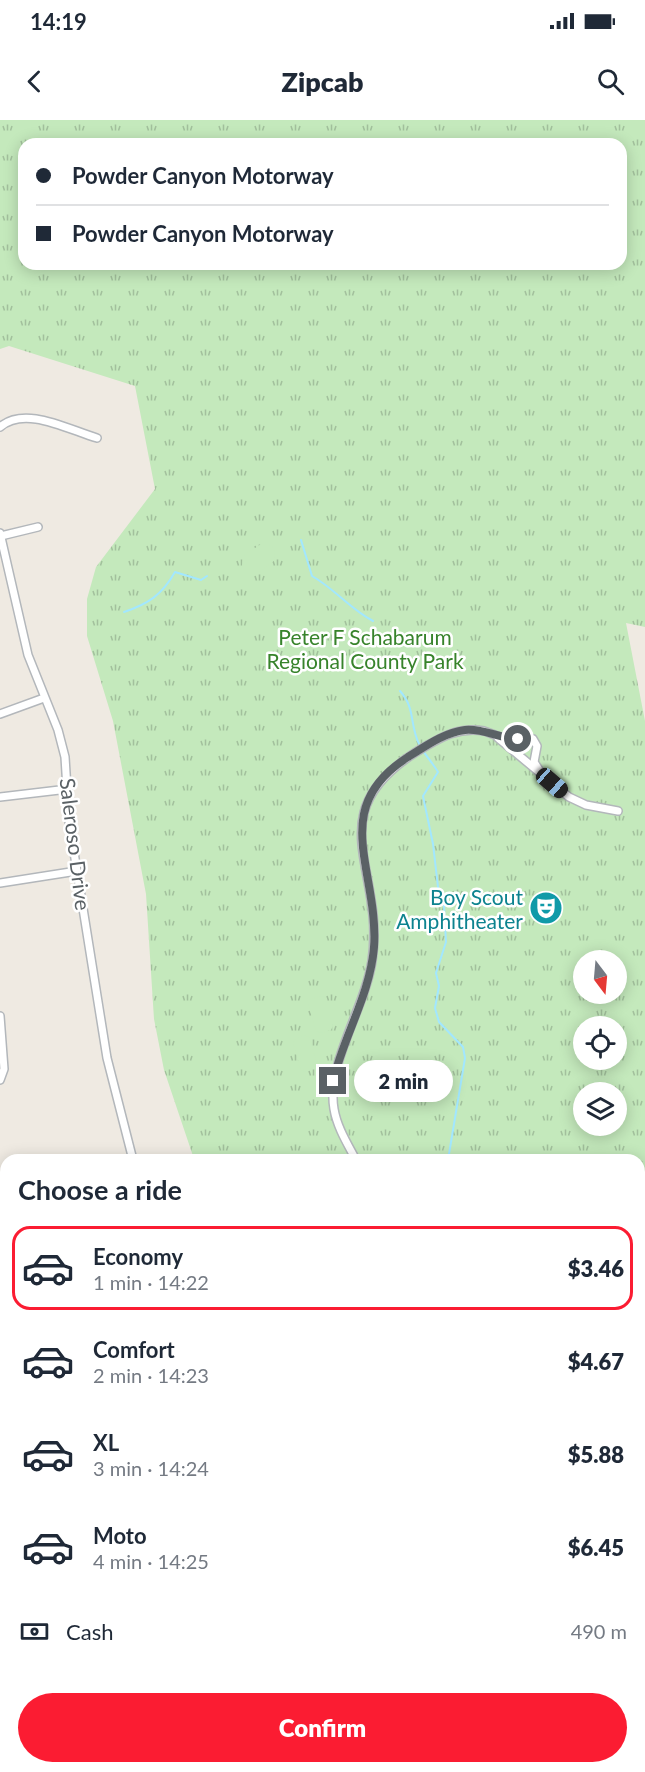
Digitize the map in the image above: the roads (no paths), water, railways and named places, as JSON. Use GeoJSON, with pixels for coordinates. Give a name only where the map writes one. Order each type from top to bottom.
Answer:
{"type":"FeatureCollection","features":[{"type":"Feature","properties":{"kind":"street"},"geometry":{"type":"LineString","coordinates":[[0,427],[14,418],[27,417],[97,438]]}},
{"type":"Feature","properties":{"kind":"street"},"geometry":{"type":"LineString","coordinates":[[0,534],[38,527]]}},
{"type":"Feature","properties":{"kind":"street","name":"Saleroso Drive"},"geometry":{"type":"LineString","coordinates":[[0,534],[28,655],[62,742],[68,789],[69,821],[107,1058],[131,1154]]}},
{"type":"Feature","properties":{"kind":"street"},"geometry":{"type":"LineString","coordinates":[[0,714],[44,698]]}},
{"type":"Feature","properties":{"kind":"street"},"geometry":{"type":"LineString","coordinates":[[353,1154],[337,1120],[332,1091],[336,1071],[365,993],[374,948],[374,909],[362,837],[362,812],[370,794],[381,778],[419,751],[444,736],[467,730],[535,741],[537,750],[534,762],[541,773]]}},
{"type":"Feature","properties":{"kind":"street"},"geometry":{"type":"LineString","coordinates":[[494,734],[574,800],[618,811]]}},
{"type":"Feature","properties":{"kind":"street"},"geometry":{"type":"LineString","coordinates":[[0,797],[68,789]]}},
{"type":"Feature","properties":{"kind":"street"},"geometry":{"type":"LineString","coordinates":[[0,883],[77,872]]}},
{"type":"Feature","properties":{"kind":"street"},"geometry":{"type":"LineString","coordinates":[[0,1016],[4,1069],[1,1079]]}},
{"type":"Feature","properties":{"kind":"waterway"},"geometry":{"type":"LineString","coordinates":[[301,540],[312,576],[373,621]]}},
{"type":"Feature","properties":{"kind":"waterway"},"geometry":{"type":"LineString","coordinates":[[124,612],[154,598],[175,572],[201,580],[207,576]]}},
{"type":"Feature","properties":{"kind":"waterway"},"geometry":{"type":"LineString","coordinates":[[400,691],[408,704],[419,744],[438,772],[423,796],[433,844],[438,887],[444,906],[446,942],[436,973],[439,986],[435,1008],[439,1022],[463,1047],[465,1058],[449,1154]]}},
{"type":"Feature","properties":{"kind":"place","name":"Boy Scout Amphitheater"},"geometry":{"type":"Point","coordinates":[546,908]}},
{"type":"Feature","properties":{"kind":"park label","name":"Peter F Schabarum Regional County Park"},"geometry":{"type":"Point","coordinates":[365,648]}}]}
